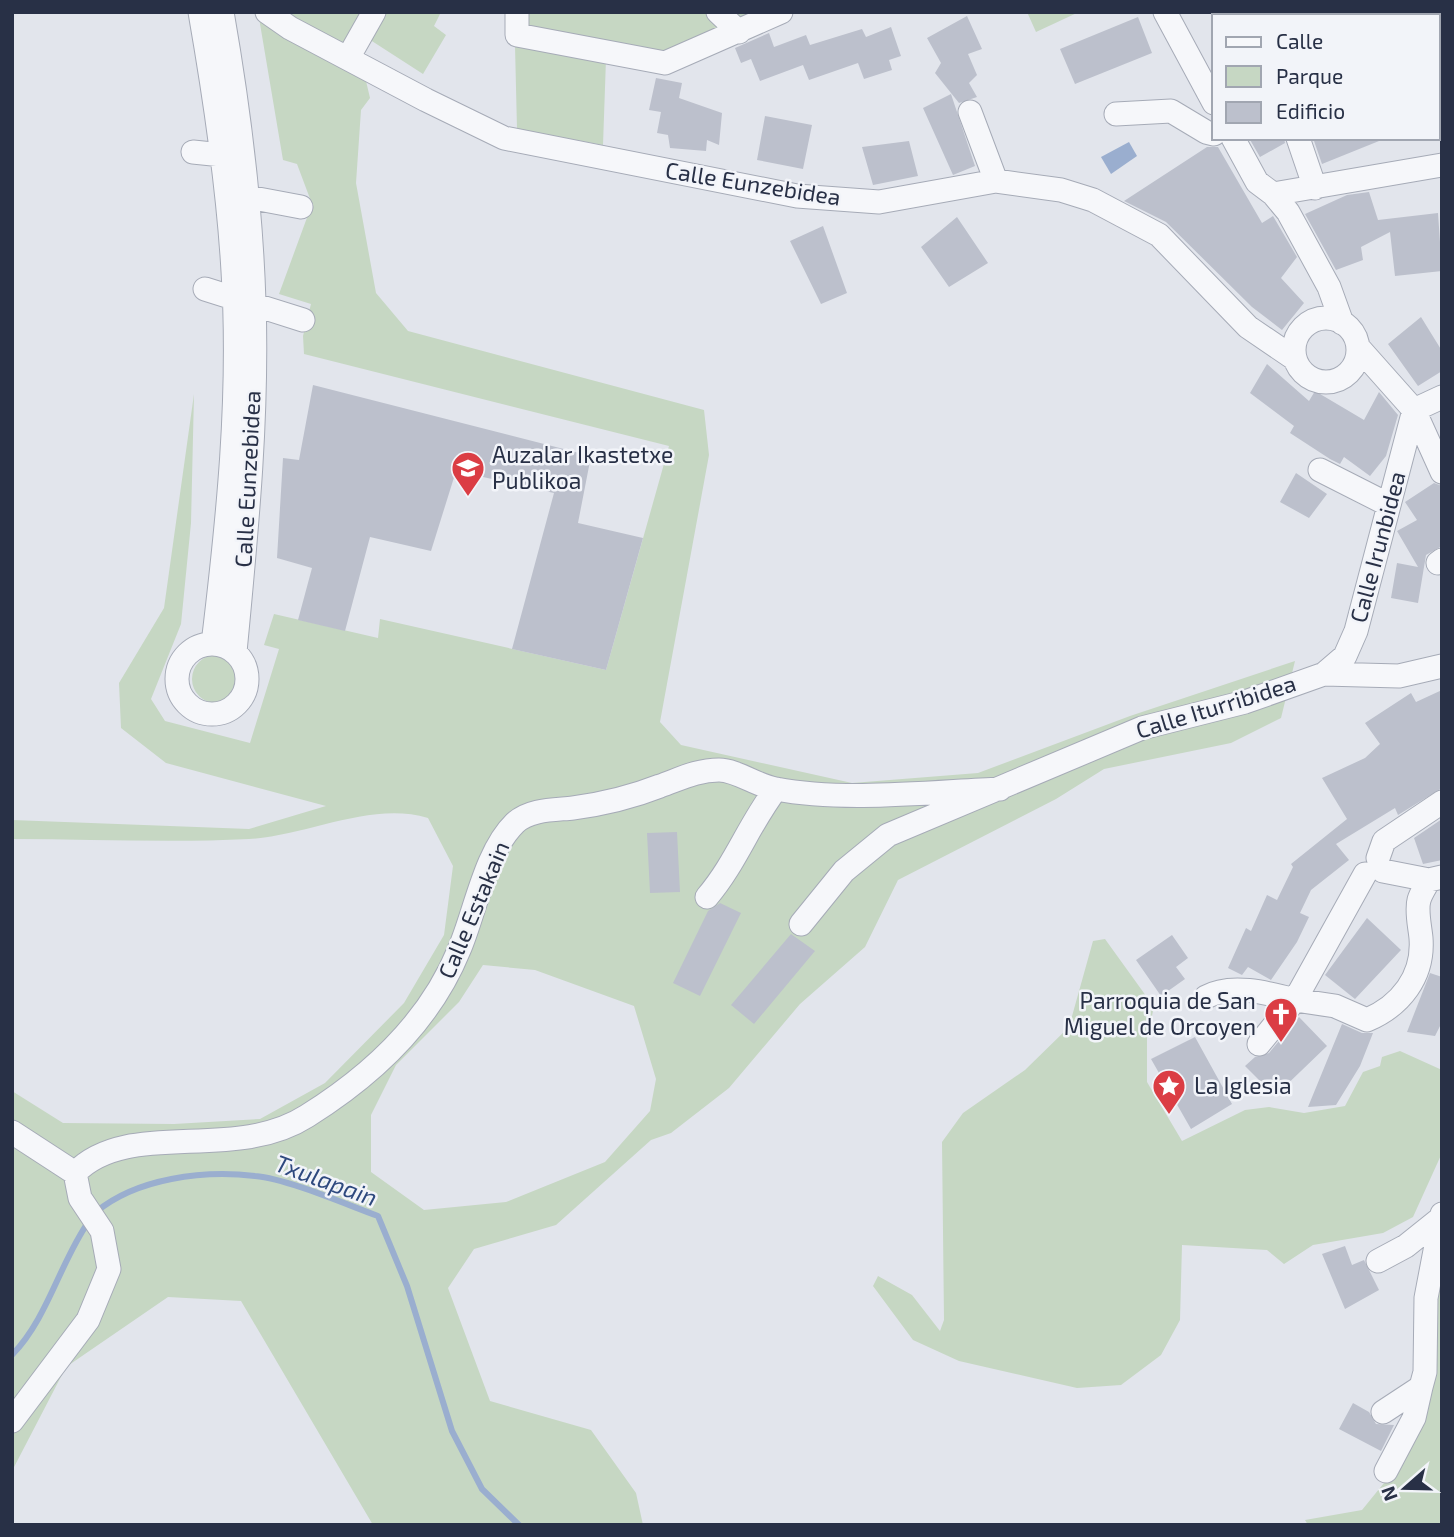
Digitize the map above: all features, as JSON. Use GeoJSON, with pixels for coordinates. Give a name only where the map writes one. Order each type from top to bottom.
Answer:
{"type":"FeatureCollection","features":[{"type":"Feature","properties":{"kind":"street","name":"Calle Eunzebidea"},"geometry":{"type":"LineString","coordinates":[[200,12],[244,301],[251,492],[235,652],[242,659],[247,677],[242,698],[223,712],[199,711],[181,695],[178,671],[191,651],[214,644],[233,451],[244,301],[248,197],[238,103],[222,12]]}},
{"type":"Feature","properties":{"kind":"street","name":"Calle Eunzebidea"},"geometry":{"type":"LineString","coordinates":[[267,12],[290,28],[471,124],[504,138],[797,195],[879,202],[996,181],[1061,190],[1093,200],[1160,235],[1248,327],[1295,359]]}},
{"type":"Feature","properties":{"kind":"street"},"geometry":{"type":"LineString","coordinates":[[348,58],[374,12]]}},
{"type":"Feature","properties":{"kind":"street"},"geometry":{"type":"LineString","coordinates":[[517,12],[517,35],[665,64],[781,12]]}},
{"type":"Feature","properties":{"kind":"street"},"geometry":{"type":"LineString","coordinates":[[718,12],[739,32]]}},
{"type":"Feature","properties":{"kind":"street"},"geometry":{"type":"LineString","coordinates":[[1165,12],[1212,99]]}},
{"type":"Feature","properties":{"kind":"street"},"geometry":{"type":"LineString","coordinates":[[1116,114],[1171,111],[1212,134]]}},
{"type":"Feature","properties":{"kind":"street"},"geometry":{"type":"LineString","coordinates":[[970,112],[996,181]]}},
{"type":"Feature","properties":{"kind":"street"},"geometry":{"type":"LineString","coordinates":[[1234,140],[1257,182],[1273,194],[1288,212],[1329,287],[1342,323],[1354,336],[1358,346],[1414,410],[1442,472]]}},
{"type":"Feature","properties":{"kind":"street"},"geometry":{"type":"LineString","coordinates":[[1299,140],[1315,188]]}},
{"type":"Feature","properties":{"kind":"street"},"geometry":{"type":"LineString","coordinates":[[193,152],[222,155]]}},
{"type":"Feature","properties":{"kind":"street"},"geometry":{"type":"LineString","coordinates":[[1273,194],[1442,165]]}},
{"type":"Feature","properties":{"kind":"street"},"geometry":{"type":"LineString","coordinates":[[248,197],[302,207]]}},
{"type":"Feature","properties":{"kind":"street"},"geometry":{"type":"LineString","coordinates":[[205,289],[303,320]]}},
{"type":"Feature","properties":{"kind":"street"},"geometry":{"type":"LineString","coordinates":[[1342,323],[1325,318],[1307,324],[1297,337],[1295,359],[1300,369],[1311,378],[1331,382],[1352,369],[1358,346]]}},
{"type":"Feature","properties":{"kind":"street"},"geometry":{"type":"LineString","coordinates":[[1414,410],[1442,397]]}},
{"type":"Feature","properties":{"kind":"street","name":"Calle Irunbidea"},"geometry":{"type":"LineString","coordinates":[[1324,674],[1345,656],[1356,631],[1414,410]]}},
{"type":"Feature","properties":{"kind":"street"},"geometry":{"type":"LineString","coordinates":[[1320,470],[1389,505]]}},
{"type":"Feature","properties":{"kind":"street"},"geometry":{"type":"LineString","coordinates":[[214,644],[235,652]]}},
{"type":"Feature","properties":{"kind":"street","name":"Calle Iturribidea"},"geometry":{"type":"LineString","coordinates":[[802,924],[845,871],[888,835],[1142,728],[1245,702],[1324,674],[1399,676],[1442,666]]}},
{"type":"Feature","properties":{"kind":"street","name":"Calle Estakain"},"geometry":{"type":"LineString","coordinates":[[75,1173],[86,1161],[106,1150],[132,1144],[250,1139],[288,1128],[342,1094],[404,1038],[438,994],[459,951],[501,842],[516,822],[534,813],[598,804],[697,772],[722,770],[776,789],[845,794],[1000,789]]}},
{"type":"Feature","properties":{"kind":"street"},"geometry":{"type":"LineString","coordinates":[[707,897],[727,874],[748,838],[757,814],[776,789]]}},
{"type":"Feature","properties":{"kind":"street"},"geometry":{"type":"LineString","coordinates":[[1259,1044],[1295,1000],[1375,868],[1384,841],[1442,803]]}},
{"type":"Feature","properties":{"kind":"street"},"geometry":{"type":"LineString","coordinates":[[1206,996],[1227,990],[1274,994],[1335,1006],[1367,1020],[1390,1010],[1405,994],[1417,971],[1422,943],[1418,902],[1436,879],[1375,868]]}},
{"type":"Feature","properties":{"kind":"street"},"geometry":{"type":"LineString","coordinates":[[12,1132],[75,1173],[80,1198],[102,1231],[110,1269],[88,1320],[12,1422]]}},
{"type":"Feature","properties":{"kind":"street"},"geometry":{"type":"LineString","coordinates":[[1378,1261],[1406,1246],[1441,1216]]}},
{"type":"Feature","properties":{"kind":"street"},"geometry":{"type":"LineString","coordinates":[[1387,1471],[1414,1418],[1425,1372],[1428,1276],[1441,1216]]}},
{"type":"Feature","properties":{"kind":"street"},"geometry":{"type":"LineString","coordinates":[[1383,1412],[1421,1387]]}},
{"type":"Feature","properties":{"kind":"green space"},"geometry":{"type":"Polygon","coordinates":[[[258,12],[362,64],[370,98],[361,110],[356,183],[376,293],[408,331],[704,410],[709,455],[660,722],[681,745],[852,783],[978,773],[1130,716],[1295,661],[1281,718],[1231,743],[1104,769],[1056,799],[898,880],[865,947],[800,1004],[729,1088],[671,1133],[651,1140],[556,1225],[474,1249],[448,1288],[490,1401],[591,1430],[636,1493],[643,1525],[373,1525],[241,1301],[168,1297],[66,1367],[12,1471],[12,1134],[89,1200],[12,1132],[12,1091],[63,1123],[174,1124],[260,1119],[325,1083],[404,1003],[444,935],[453,866],[428,818],[406,814],[361,816],[271,837],[249,839],[12,839],[12,820],[249,829],[326,806],[166,763],[121,728],[119,683],[164,608],[194,394],[191,523],[181,624],[151,699],[165,721],[250,743],[279,649],[264,645],[274,614],[378,638],[380,619],[606,670],[669,446],[304,354],[303,336],[311,304],[279,294],[312,204],[297,164],[283,160],[258,12]],[[483,965],[459,1002],[396,1065],[371,1115],[371,1172],[424,1210],[506,1202],[605,1162],[650,1111],[656,1079],[634,1006],[535,970],[483,965]]]}},
{"type":"Feature","properties":{"kind":"green space"},"geometry":{"type":"Polygon","coordinates":[[[283,12],[367,12],[347,45],[283,12]]]}},
{"type":"Feature","properties":{"kind":"green space"},"geometry":{"type":"Polygon","coordinates":[[[374,12],[441,12],[434,26],[446,35],[423,74],[361,34],[374,12]]]}},
{"type":"Feature","properties":{"kind":"green space"},"geometry":{"type":"Polygon","coordinates":[[[525,12],[775,12],[746,25],[755,37],[672,70],[606,59],[603,145],[517,129],[515,46],[525,26],[525,12]]]}},
{"type":"Feature","properties":{"kind":"green space"},"geometry":{"type":"Polygon","coordinates":[[[1027,12],[1079,12],[1036,32],[1027,12]]]}},
{"type":"Feature","properties":{"kind":"green space"},"geometry":{"type":"Polygon","coordinates":[[[216,655],[233,662],[240,679],[233,696],[216,703],[199,696],[192,679],[199,662],[216,655]]]}},
{"type":"Feature","properties":{"kind":"green space"},"geometry":{"type":"Polygon","coordinates":[[[1105,939],[1154,1007],[1147,1037],[1147,1082],[1182,1141],[1245,1110],[1269,1107],[1304,1113],[1345,1106],[1363,1072],[1380,1066],[1382,1057],[1400,1051],[1442,1070],[1442,1153],[1413,1217],[1383,1233],[1313,1245],[1284,1264],[1267,1250],[1182,1245],[1180,1320],[1161,1355],[1121,1385],[1077,1388],[959,1361],[913,1340],[873,1286],[878,1276],[912,1295],[940,1331],[944,1320],[942,1142],[963,1113],[1025,1070],[1069,1027],[1093,941],[1105,939]]]}},
{"type":"Feature","properties":{"kind":"green space"},"geometry":{"type":"Polygon","coordinates":[[[1442,1255],[1442,1525],[1308,1525],[1305,1520],[1362,1510],[1397,1467],[1442,1255]]]}},
{"type":"Feature","properties":{"kind":"water"},"geometry":{"type":"Polygon","coordinates":[[[1129,142],[1137,156],[1111,174],[1101,157],[1129,142]]]}},
{"type":"Feature","properties":{"kind":"building"},"geometry":{"type":"Polygon","coordinates":[[[967,16],[982,49],[968,54],[977,75],[969,83],[977,97],[959,103],[935,73],[941,63],[927,38],[967,16]]]}},
{"type":"Feature","properties":{"kind":"building"},"geometry":{"type":"Polygon","coordinates":[[[1138,17],[1152,53],[1075,84],[1060,49],[1138,17]]]}},
{"type":"Feature","properties":{"kind":"building"},"geometry":{"type":"Polygon","coordinates":[[[891,27],[901,56],[889,60],[892,70],[864,79],[858,63],[809,80],[803,65],[760,81],[751,59],[741,63],[735,48],[769,33],[774,47],[806,35],[810,45],[862,29],[866,37],[891,27]]]}},
{"type":"Feature","properties":{"kind":"building"},"geometry":{"type":"Polygon","coordinates":[[[656,78],[682,83],[679,98],[722,113],[719,145],[707,140],[706,151],[670,148],[668,135],[657,133],[661,112],[649,110],[656,78]]]}},
{"type":"Feature","properties":{"kind":"building"},"geometry":{"type":"Polygon","coordinates":[[[951,94],[975,166],[953,175],[923,108],[951,94]]]}},
{"type":"Feature","properties":{"kind":"building"},"geometry":{"type":"Polygon","coordinates":[[[765,116],[812,125],[803,169],[757,160],[765,116]]]}},
{"type":"Feature","properties":{"kind":"building"},"geometry":{"type":"Polygon","coordinates":[[[1250,140],[1284,140],[1285,143],[1260,157],[1250,140]]]}},
{"type":"Feature","properties":{"kind":"building"},"geometry":{"type":"Polygon","coordinates":[[[1314,140],[1382,140],[1322,164],[1314,140]]]}},
{"type":"Feature","properties":{"kind":"building"},"geometry":{"type":"Polygon","coordinates":[[[909,141],[918,176],[873,185],[862,147],[909,141]]]}},
{"type":"Feature","properties":{"kind":"building"},"geometry":{"type":"Polygon","coordinates":[[[1207,147],[1218,147],[1262,223],[1273,216],[1297,257],[1281,278],[1304,303],[1282,330],[1252,307],[1166,222],[1124,201],[1207,147]]]}},
{"type":"Feature","properties":{"kind":"building"},"geometry":{"type":"Polygon","coordinates":[[[1369,192],[1378,220],[1438,213],[1442,271],[1395,276],[1390,232],[1361,247],[1363,260],[1336,270],[1305,214],[1347,195],[1369,192]]]}},
{"type":"Feature","properties":{"kind":"building"},"geometry":{"type":"Polygon","coordinates":[[[957,217],[988,263],[949,287],[921,247],[957,217]]]}},
{"type":"Feature","properties":{"kind":"building"},"geometry":{"type":"Polygon","coordinates":[[[823,226],[847,293],[821,304],[790,241],[823,226]]]}},
{"type":"Feature","properties":{"kind":"building"},"geometry":{"type":"Polygon","coordinates":[[[1421,317],[1442,351],[1442,371],[1418,386],[1388,344],[1421,317]]]}},
{"type":"Feature","properties":{"kind":"building"},"geometry":{"type":"Polygon","coordinates":[[[1267,364],[1309,401],[1315,391],[1364,420],[1379,392],[1398,415],[1386,456],[1370,476],[1344,457],[1340,464],[1290,433],[1294,426],[1250,393],[1267,364]]]}},
{"type":"Feature","properties":{"kind":"building"},"geometry":{"type":"Polygon","coordinates":[[[313,385],[591,456],[578,523],[643,538],[606,670],[512,649],[554,493],[456,471],[431,551],[370,537],[345,631],[298,620],[312,568],[277,558],[283,458],[299,460],[313,385]]]}},
{"type":"Feature","properties":{"kind":"building"},"geometry":{"type":"Polygon","coordinates":[[[1296,473],[1327,494],[1309,518],[1280,502],[1296,473]]]}},
{"type":"Feature","properties":{"kind":"building"},"geometry":{"type":"Polygon","coordinates":[[[1434,483],[1442,486],[1442,546],[1426,555],[1418,603],[1391,598],[1397,563],[1418,567],[1397,531],[1417,520],[1405,502],[1434,483]]]}},
{"type":"Feature","properties":{"kind":"building"},"geometry":{"type":"Polygon","coordinates":[[[1442,690],[1442,788],[1398,815],[1395,808],[1336,844],[1349,860],[1311,890],[1300,913],[1309,917],[1297,942],[1271,980],[1248,967],[1242,975],[1228,968],[1246,928],[1251,931],[1267,895],[1277,900],[1293,867],[1291,864],[1347,819],[1322,778],[1365,758],[1380,744],[1365,723],[1411,693],[1416,702],[1442,690]]]}},
{"type":"Feature","properties":{"kind":"building"},"geometry":{"type":"Polygon","coordinates":[[[1442,819],[1442,860],[1423,864],[1414,838],[1442,819]]]}},
{"type":"Feature","properties":{"kind":"building"},"geometry":{"type":"Polygon","coordinates":[[[677,832],[680,892],[650,893],[647,833],[677,832]]]}},
{"type":"Feature","properties":{"kind":"building"},"geometry":{"type":"Polygon","coordinates":[[[720,903],[741,913],[700,996],[673,983],[708,911],[720,903]]]}},
{"type":"Feature","properties":{"kind":"building"},"geometry":{"type":"Polygon","coordinates":[[[1367,918],[1401,950],[1355,999],[1325,975],[1367,918]]]}},
{"type":"Feature","properties":{"kind":"building"},"geometry":{"type":"Polygon","coordinates":[[[791,934],[815,951],[754,1024],[731,1005],[791,934]]]}},
{"type":"Feature","properties":{"kind":"building"},"geometry":{"type":"Polygon","coordinates":[[[1172,935],[1188,958],[1176,967],[1185,979],[1161,996],[1136,960],[1172,935]]]}},
{"type":"Feature","properties":{"kind":"building"},"geometry":{"type":"Polygon","coordinates":[[[1430,973],[1442,977],[1442,1022],[1435,1036],[1407,1032],[1430,973]]]}},
{"type":"Feature","properties":{"kind":"building"},"geometry":{"type":"Polygon","coordinates":[[[1299,1017],[1327,1046],[1275,1096],[1245,1066],[1255,1057],[1269,1053],[1299,1017]]]}},
{"type":"Feature","properties":{"kind":"building"},"geometry":{"type":"Polygon","coordinates":[[[1342,1024],[1362,1033],[1373,1033],[1360,1066],[1336,1105],[1308,1107],[1342,1024]]]}},
{"type":"Feature","properties":{"kind":"building","name":"Parroquia de San Miguel de Orcoyen"},"geometry":{"type":"Polygon","coordinates":[[[1195,1037],[1232,1104],[1191,1129],[1151,1059],[1195,1037]]]}},
{"type":"Feature","properties":{"kind":"building"},"geometry":{"type":"Polygon","coordinates":[[[1345,1246],[1352,1265],[1364,1260],[1379,1290],[1345,1309],[1322,1254],[1345,1246]]]}},
{"type":"Feature","properties":{"kind":"building"},"geometry":{"type":"Polygon","coordinates":[[[1353,1403],[1369,1412],[1376,1424],[1394,1425],[1381,1451],[1339,1429],[1353,1403]]]}},
{"type":"Feature","properties":{"kind":"waterway","name":"Txulapain"},"geometry":{"type":"LineString","coordinates":[[96,1212],[112,1200],[151,1184],[193,1176],[235,1174],[284,1182],[378,1216],[407,1286],[452,1431],[482,1489],[519,1525]]}},
{"type":"Feature","properties":{"kind":"waterway","name":"Txulapain"},"geometry":{"type":"LineString","coordinates":[[12,1355],[45,1307],[89,1221]]}},
{"type":"Feature","properties":{"kind":"place","name":"Auzalar Ikastetxe Publikoa"},"geometry":{"type":"Point","coordinates":[468,498]}},
{"type":"Feature","properties":{"kind":"place","name":"Parroquia de San Miguel de Orcoyen"},"geometry":{"type":"Point","coordinates":[1281,1044]}},
{"type":"Feature","properties":{"kind":"place","name":"La Iglesia"},"geometry":{"type":"Point","coordinates":[1169,1116]}}]}
